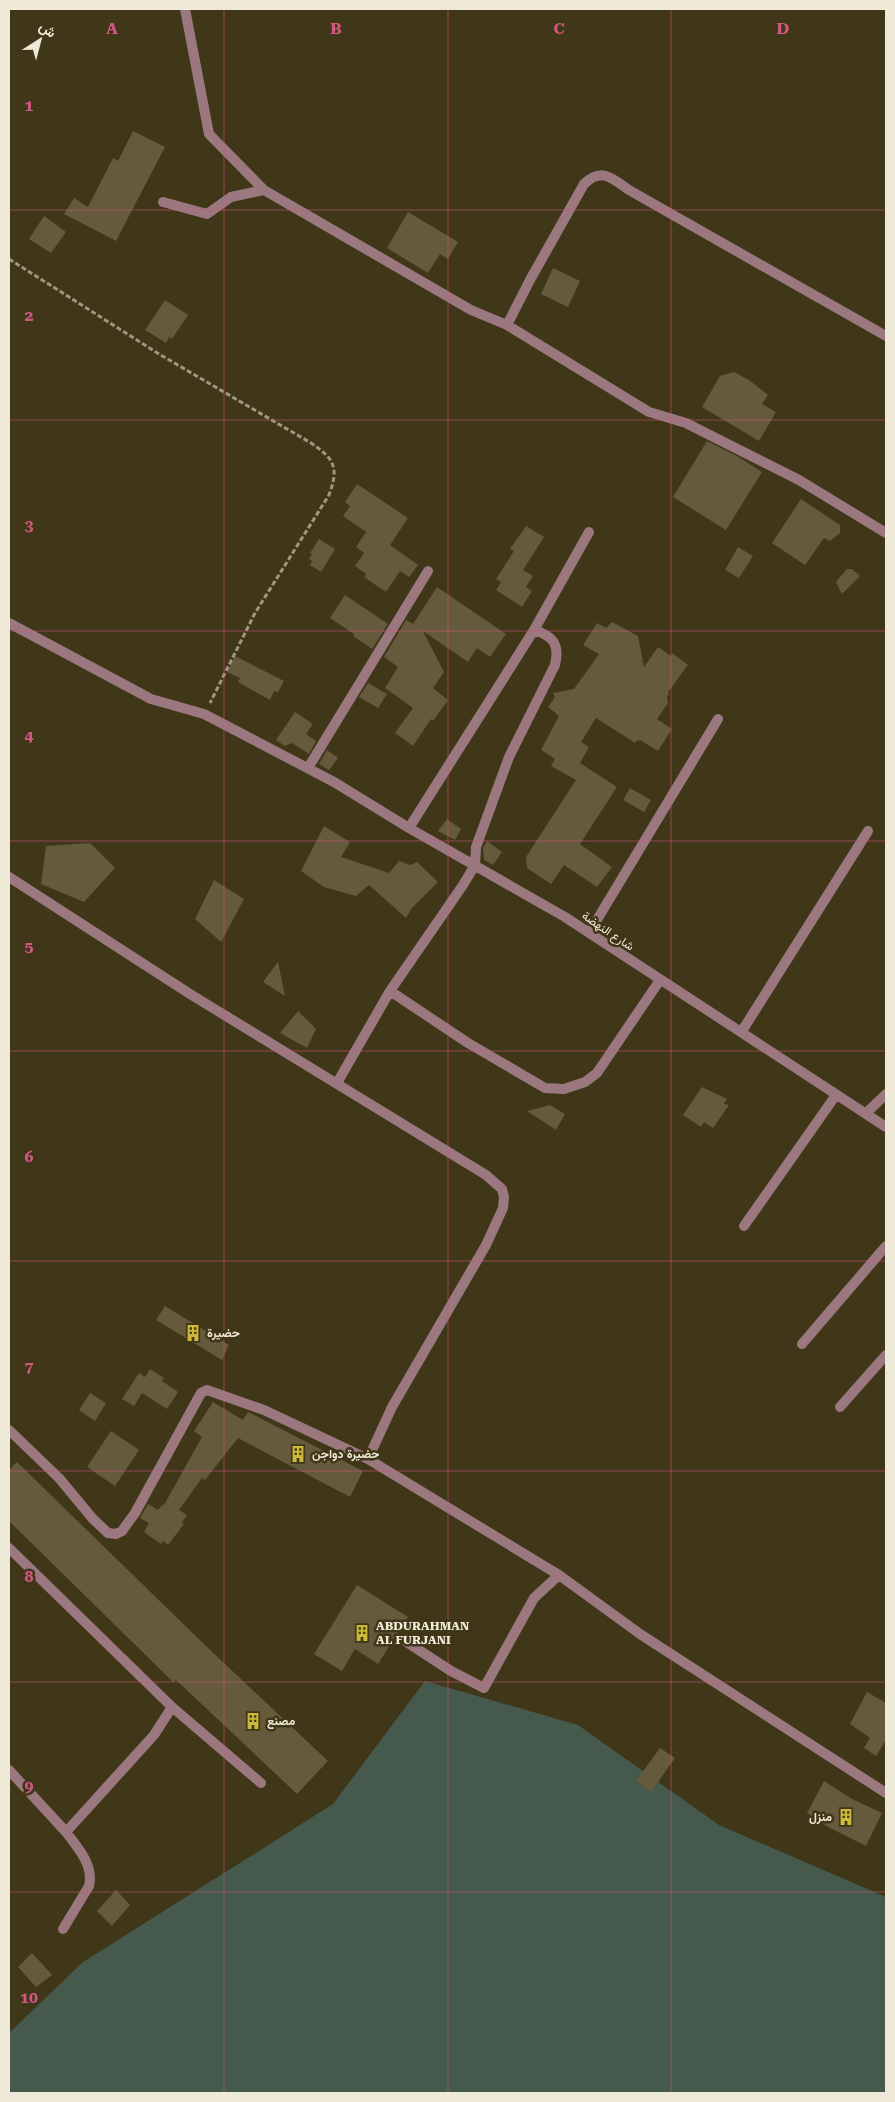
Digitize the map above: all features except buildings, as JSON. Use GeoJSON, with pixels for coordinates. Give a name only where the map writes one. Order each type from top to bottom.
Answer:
{"type":"FeatureCollection","features":[{"type":"Feature","properties":{"kind":"street"},"geometry":{"type":"LineString","coordinates":[[185,9],[209,134],[264,190],[471,310],[507,325],[649,412],[686,423],[800,480],[886,533]]}},
{"type":"Feature","properties":{"kind":"street"},"geometry":{"type":"LineString","coordinates":[[507,325],[584,184],[592,177],[601,174],[612,178],[637,195],[886,336]]}},
{"type":"Feature","properties":{"kind":"street"},"geometry":{"type":"LineString","coordinates":[[163,202],[207,214],[231,197],[264,190]]}},
{"type":"Feature","properties":{"kind":"street"},"geometry":{"type":"LineString","coordinates":[[409,828],[534,630],[589,532]]}},
{"type":"Feature","properties":{"kind":"street"},"geometry":{"type":"LineString","coordinates":[[308,768],[428,571]]}},
{"type":"Feature","properties":{"kind":"street","name":"شارع النهضة"},"geometry":{"type":"LineString","coordinates":[[9,623],[151,699],[204,714],[308,768],[566,917],[886,1127]]}},
{"type":"Feature","properties":{"kind":"street"},"geometry":{"type":"LineString","coordinates":[[337,1083],[390,991],[475,865],[476,847],[509,757],[555,665],[558,653],[554,641],[545,634],[534,630]]}},
{"type":"Feature","properties":{"kind":"street"},"geometry":{"type":"LineString","coordinates":[[589,933],[718,719]]}},
{"type":"Feature","properties":{"kind":"street"},"geometry":{"type":"LineString","coordinates":[[742,1031],[868,831]]}},
{"type":"Feature","properties":{"kind":"street"},"geometry":{"type":"LineString","coordinates":[[9,877],[190,994],[486,1175],[502,1189],[504,1197],[503,1208],[486,1245],[392,1407],[368,1459]]}},
{"type":"Feature","properties":{"kind":"street"},"geometry":{"type":"LineString","coordinates":[[390,991],[468,1043],[545,1088],[564,1088],[585,1082],[597,1073],[660,980]]}},
{"type":"Feature","properties":{"kind":"street"},"geometry":{"type":"LineString","coordinates":[[866,1113],[886,1094]]}},
{"type":"Feature","properties":{"kind":"street"},"geometry":{"type":"LineString","coordinates":[[744,1226],[836,1095]]}},
{"type":"Feature","properties":{"kind":"street"},"geometry":{"type":"LineString","coordinates":[[802,1344],[886,1246]]}},
{"type":"Feature","properties":{"kind":"street"},"geometry":{"type":"LineString","coordinates":[[840,1407],[886,1355]]}},
{"type":"Feature","properties":{"kind":"street"},"geometry":{"type":"LineString","coordinates":[[9,1430],[59,1478],[93,1519],[108,1533],[116,1534],[122,1531],[135,1513],[201,1393],[207,1390],[264,1410],[368,1459],[559,1575],[640,1634],[886,1793]]}},
{"type":"Feature","properties":{"kind":"street"},"geometry":{"type":"LineString","coordinates":[[9,1548],[172,1708],[261,1783]]}},
{"type":"Feature","properties":{"kind":"street"},"geometry":{"type":"LineString","coordinates":[[402,1639],[450,1671],[484,1688],[534,1598],[559,1575]]}},
{"type":"Feature","properties":{"kind":"street"},"geometry":{"type":"LineString","coordinates":[[66,1832],[154,1735],[172,1708]]}},
{"type":"Feature","properties":{"kind":"street"},"geometry":{"type":"LineString","coordinates":[[9,1770],[66,1832],[90,1868],[91,1878],[89,1886],[64,1929]]}},
{"type":"Feature","properties":{"kind":"path"},"geometry":{"type":"LineString","coordinates":[[9,259],[159,354],[311,443],[325,452],[331,460],[335,471],[329,495],[255,613],[204,714]]}},
{"type":"Feature","properties":{"kind":"green space"},"geometry":{"type":"Polygon","coordinates":[[[425,1681],[578,1725],[719,1825],[886,1897],[886,2093],[9,2093],[9,2033],[83,1962],[333,1804],[425,1681]]]}},
{"type":"Feature","properties":{"kind":"place","name":"حضيرة"},"geometry":{"type":"Point","coordinates":[193,1333]}},
{"type":"Feature","properties":{"kind":"place","name":"حضيرة دواجن"},"geometry":{"type":"Point","coordinates":[298,1454]}},
{"type":"Feature","properties":{"kind":"place","name":"ABDURAHMAN AL FURJANI"},"geometry":{"type":"Point","coordinates":[362,1633]}},
{"type":"Feature","properties":{"kind":"place","name":"مصنع"},"geometry":{"type":"Point","coordinates":[253,1721]}},
{"type":"Feature","properties":{"kind":"place","name":"منزل"},"geometry":{"type":"Point","coordinates":[846,1817]}}]}
